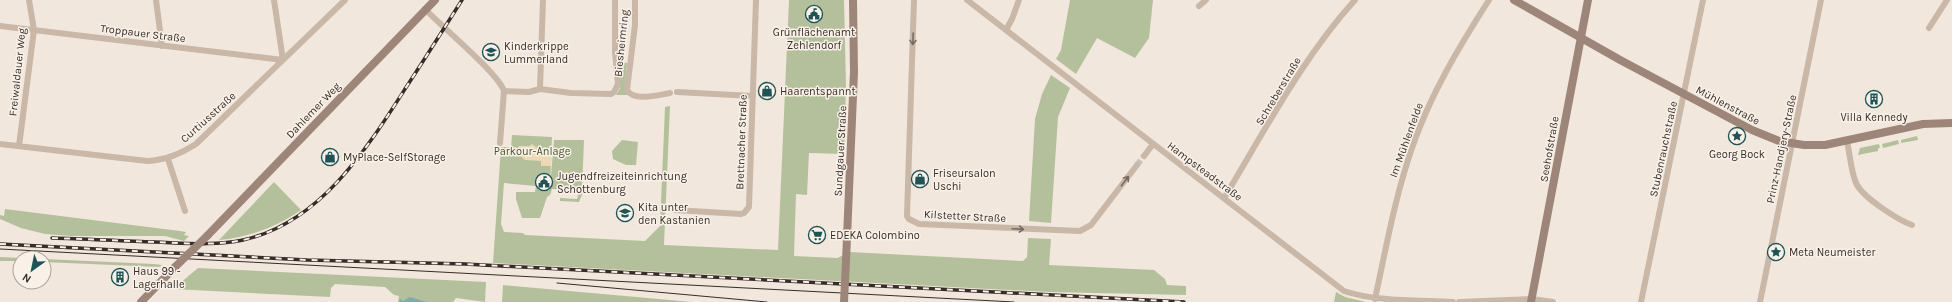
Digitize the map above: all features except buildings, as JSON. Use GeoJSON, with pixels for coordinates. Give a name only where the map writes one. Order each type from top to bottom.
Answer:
{"type":"FeatureCollection","features":[{"type":"Feature","properties":{"kind":"street","name":"Freiwaldauer Weg"},"geometry":{"type":"LineString","coordinates":[[19,146],[34,30],[29,0]]}},
{"type":"Feature","properties":{"kind":"street"},"geometry":{"type":"LineString","coordinates":[[156,0],[162,46]]}},
{"type":"Feature","properties":{"kind":"street"},"geometry":{"type":"LineString","coordinates":[[274,0],[283,60]]}},
{"type":"Feature","properties":{"kind":"street","name":"Curtiusstraße"},"geometry":{"type":"LineString","coordinates":[[0,144],[147,162],[168,159],[183,153],[196,144],[345,0]]}},
{"type":"Feature","properties":{"kind":"street","name":"Dahlemer Weg"},"geometry":{"type":"LineString","coordinates":[[141,302],[207,236],[434,0]]}},
{"type":"Feature","properties":{"kind":"street"},"geometry":{"type":"LineString","coordinates":[[540,89],[543,0]]}},
{"type":"Feature","properties":{"kind":"street"},"geometry":{"type":"LineString","coordinates":[[504,91],[529,92],[540,89],[571,93],[611,94],[614,92],[618,84],[615,52],[615,0]]}},
{"type":"Feature","properties":{"kind":"street","name":"Biesheimring"},"geometry":{"type":"LineString","coordinates":[[635,0],[635,25],[627,90],[634,96],[651,96],[670,93]]}},
{"type":"Feature","properties":{"kind":"street","name":"Brettnacher Straße"},"geometry":{"type":"LineString","coordinates":[[675,210],[741,214],[749,207],[756,0]]}},
{"type":"Feature","properties":{"kind":"street","name":"Sundgauer Straße"},"geometry":{"type":"LineString","coordinates":[[844,302],[854,79],[853,0]]}},
{"type":"Feature","properties":{"kind":"street","name":"Kilstetter Straße"},"geometry":{"type":"LineString","coordinates":[[914,0],[907,216],[909,219],[919,224],[1080,231],[1091,225],[1137,165]]}},
{"type":"Feature","properties":{"kind":"street","name":"Hampsteadstraße"},"geometry":{"type":"LineString","coordinates":[[967,0],[1344,291],[1355,295],[1375,298],[1453,302]]}},
{"type":"Feature","properties":{"kind":"street"},"geometry":{"type":"LineString","coordinates":[[1006,30],[1019,0]]}},
{"type":"Feature","properties":{"kind":"street"},"geometry":{"type":"LineString","coordinates":[[1199,6],[1206,0]]}},
{"type":"Feature","properties":{"kind":"street","name":"Schreberstraße"},"geometry":{"type":"LineString","coordinates":[[1224,198],[1312,53],[1355,0]]}},
{"type":"Feature","properties":{"kind":"street","name":"Im Mühlenfelde"},"geometry":{"type":"LineString","coordinates":[[1375,298],[1401,182],[1418,132],[1435,92],[1488,0]]}},
{"type":"Feature","properties":{"kind":"street","name":"Mühlenstraße"},"geometry":{"type":"LineString","coordinates":[[1514,0],[1580,39],[1758,133],[1779,141],[1792,144],[1816,146],[1847,141],[1923,124],[1952,122]]}},
{"type":"Feature","properties":{"kind":"street","name":"Seehofstraße"},"geometry":{"type":"LineString","coordinates":[[1532,300],[1588,0]]}},
{"type":"Feature","properties":{"kind":"street","name":"Stubenrauchstraße"},"geometry":{"type":"LineString","coordinates":[[1641,302],[1703,0]]}},
{"type":"Feature","properties":{"kind":"street","name":"Prinz-Handjery-Straße"},"geometry":{"type":"LineString","coordinates":[[1760,302],[1821,0]]}},
{"type":"Feature","properties":{"kind":"street"},"geometry":{"type":"LineString","coordinates":[[1929,28],[1947,0]]}},
{"type":"Feature","properties":{"kind":"street"},"geometry":{"type":"LineString","coordinates":[[425,9],[500,81],[504,91],[500,142]]}},
{"type":"Feature","properties":{"kind":"street","name":"Troppauer Straße"},"geometry":{"type":"LineString","coordinates":[[0,26],[283,60]]}},
{"type":"Feature","properties":{"kind":"street"},"geometry":{"type":"LineString","coordinates":[[677,92],[753,96]]}},
{"type":"Feature","properties":{"kind":"street"},"geometry":{"type":"LineString","coordinates":[[1847,141],[1856,185],[1884,210],[1912,225]]}},
{"type":"Feature","properties":{"kind":"street"},"geometry":{"type":"LineString","coordinates":[[1144,156],[1153,144]]}},
{"type":"Feature","properties":{"kind":"street"},"geometry":{"type":"LineString","coordinates":[[168,159],[185,211]]}},
{"type":"Feature","properties":{"kind":"street"},"geometry":{"type":"LineString","coordinates":[[1459,302],[1532,300],[1553,302]]}},
{"type":"Feature","properties":{"kind":"green space","name":"Parkour-Anlage"},"geometry":{"type":"Polygon","coordinates":[[[789,0],[844,0],[846,88],[844,154],[809,153],[807,195],[796,194],[794,256],[837,258],[850,252],[1023,261],[1027,257],[1028,238],[1051,239],[1049,265],[1154,270],[1165,279],[1167,285],[1186,286],[1186,295],[1049,292],[493,263],[501,147],[511,147],[512,135],[552,137],[550,187],[554,140],[584,140],[582,190],[552,189],[550,195],[547,197],[540,218],[522,218],[516,199],[516,192],[535,192],[536,186],[504,183],[501,224],[504,232],[523,233],[525,235],[645,241],[660,226],[665,107],[670,106],[664,245],[778,250],[789,0]]]}},
{"type":"Feature","properties":{"kind":"green space"},"geometry":{"type":"Polygon","coordinates":[[[1070,0],[1153,0],[1149,38],[1135,58],[1097,38],[1076,74],[1056,59],[1061,50],[1070,0]]]}},
{"type":"Feature","properties":{"kind":"green space"},"geometry":{"type":"Polygon","coordinates":[[[619,62],[627,63],[625,89],[629,95],[616,95],[620,88],[619,62]]]}},
{"type":"Feature","properties":{"kind":"green space"},"geometry":{"type":"Polygon","coordinates":[[[1051,75],[1070,88],[1058,117],[1051,223],[1029,221],[1035,119],[1042,94],[1051,75]]]}},
{"type":"Feature","properties":{"kind":"green space"},"geometry":{"type":"Polygon","coordinates":[[[1917,136],[1918,140],[1901,143],[1901,140],[1917,136]]]}},
{"type":"Feature","properties":{"kind":"green space"},"geometry":{"type":"Polygon","coordinates":[[[622,140],[638,142],[636,165],[626,165],[613,159],[612,151],[622,140]]]}},
{"type":"Feature","properties":{"kind":"green space"},"geometry":{"type":"Polygon","coordinates":[[[1898,140],[1899,144],[1883,148],[1882,144],[1898,140]]]}},
{"type":"Feature","properties":{"kind":"green space"},"geometry":{"type":"Polygon","coordinates":[[[1879,144],[1880,148],[1878,148],[1878,151],[1858,155],[1860,148],[1879,144]]]}},
{"type":"Feature","properties":{"kind":"green space"},"geometry":{"type":"Polygon","coordinates":[[[274,182],[301,210],[272,226],[252,234],[219,240],[274,182]]]}},
{"type":"Feature","properties":{"kind":"green space"},"geometry":{"type":"Polygon","coordinates":[[[579,192],[583,192],[579,202],[560,201],[560,198],[577,199],[579,192]]]}},
{"type":"Feature","properties":{"kind":"green space"},"geometry":{"type":"Polygon","coordinates":[[[5,209],[180,231],[186,232],[184,235],[189,236],[184,241],[165,236],[71,236],[45,234],[21,228],[0,219],[0,215],[4,216],[5,209]]]}},
{"type":"Feature","properties":{"kind":"green space"},"geometry":{"type":"Polygon","coordinates":[[[0,257],[12,258],[12,261],[0,261],[0,257]]]}},
{"type":"Feature","properties":{"kind":"green space"},"geometry":{"type":"Polygon","coordinates":[[[52,259],[162,265],[159,267],[52,262],[52,259]]]}},
{"type":"Feature","properties":{"kind":"green space"},"geometry":{"type":"Polygon","coordinates":[[[198,268],[486,282],[485,302],[456,298],[453,302],[398,302],[399,296],[394,295],[385,287],[335,284],[331,288],[330,297],[173,289],[198,268]]]}},
{"type":"Feature","properties":{"kind":"green space"},"geometry":{"type":"Polygon","coordinates":[[[503,285],[692,302],[502,302],[503,285]]]}},
{"type":"Feature","properties":{"kind":"green space"},"geometry":{"type":"Polygon","coordinates":[[[1336,292],[1345,297],[1366,302],[1334,302],[1336,292]]]}},
{"type":"Feature","properties":{"kind":"sand"},"geometry":{"type":"Polygon","coordinates":[[[532,144],[539,149],[541,153],[552,155],[551,166],[541,166],[541,161],[525,160],[517,153],[519,146],[530,146],[532,144]]]}},
{"type":"Feature","properties":{"kind":"water"},"geometry":{"type":"Polygon","coordinates":[[[410,297],[427,302],[399,302],[400,299],[403,301],[410,297]]]}},
{"type":"Feature","properties":{"kind":"tunnel"},"geometry":{"type":"LineString","coordinates":[[1137,165],[1144,156]]}},
{"type":"Feature","properties":{"kind":"tram line"},"geometry":{"type":"LineString","coordinates":[[0,249],[1014,302]]}},
{"type":"Feature","properties":{"kind":"tram line"},"geometry":{"type":"LineString","coordinates":[[557,283],[767,302]]}},
{"type":"Feature","properties":{"kind":"railway"},"geometry":{"type":"LineString","coordinates":[[52,238],[210,244],[243,240],[270,231],[295,218],[318,201],[357,159],[390,112],[462,0]]}},
{"type":"Feature","properties":{"kind":"railway"},"geometry":{"type":"LineString","coordinates":[[0,244],[307,260],[465,264],[1184,302]]}},
{"type":"Feature","properties":{"kind":"place","name":"Grünflächenamt Zehlendorf"},"geometry":{"type":"Point","coordinates":[814,14]}},
{"type":"Feature","properties":{"kind":"place","name":"Kinderkrippe Lummerland"},"geometry":{"type":"Point","coordinates":[491,52]}},
{"type":"Feature","properties":{"kind":"place","name":"Haarentspannt"},"geometry":{"type":"Point","coordinates":[767,91]}},
{"type":"Feature","properties":{"kind":"place","name":"Villa Kennedy"},"geometry":{"type":"Point","coordinates":[1874,99]}},
{"type":"Feature","properties":{"kind":"place","name":"Georg Bock"},"geometry":{"type":"Point","coordinates":[1737,136]}},
{"type":"Feature","properties":{"kind":"place","name":"MyPlace-SelfStorage"},"geometry":{"type":"Point","coordinates":[330,157]}},
{"type":"Feature","properties":{"kind":"place","name":"Friseursalon Uschi"},"geometry":{"type":"Point","coordinates":[920,179]}},
{"type":"Feature","properties":{"kind":"place","name":"Jugendfreizeiteinrichtung Schottenburg"},"geometry":{"type":"Point","coordinates":[544,182]}},
{"type":"Feature","properties":{"kind":"place","name":"Kita unter den Kastanien"},"geometry":{"type":"Point","coordinates":[625,213]}},
{"type":"Feature","properties":{"kind":"place","name":"EDEKA Colombino"},"geometry":{"type":"Point","coordinates":[817,235]}},
{"type":"Feature","properties":{"kind":"place","name":"Meta Neumeister"},"geometry":{"type":"Point","coordinates":[1776,252]}},
{"type":"Feature","properties":{"kind":"place","name":"Haus 99 - Lagerhalle"},"geometry":{"type":"Point","coordinates":[120,277]}}]}
